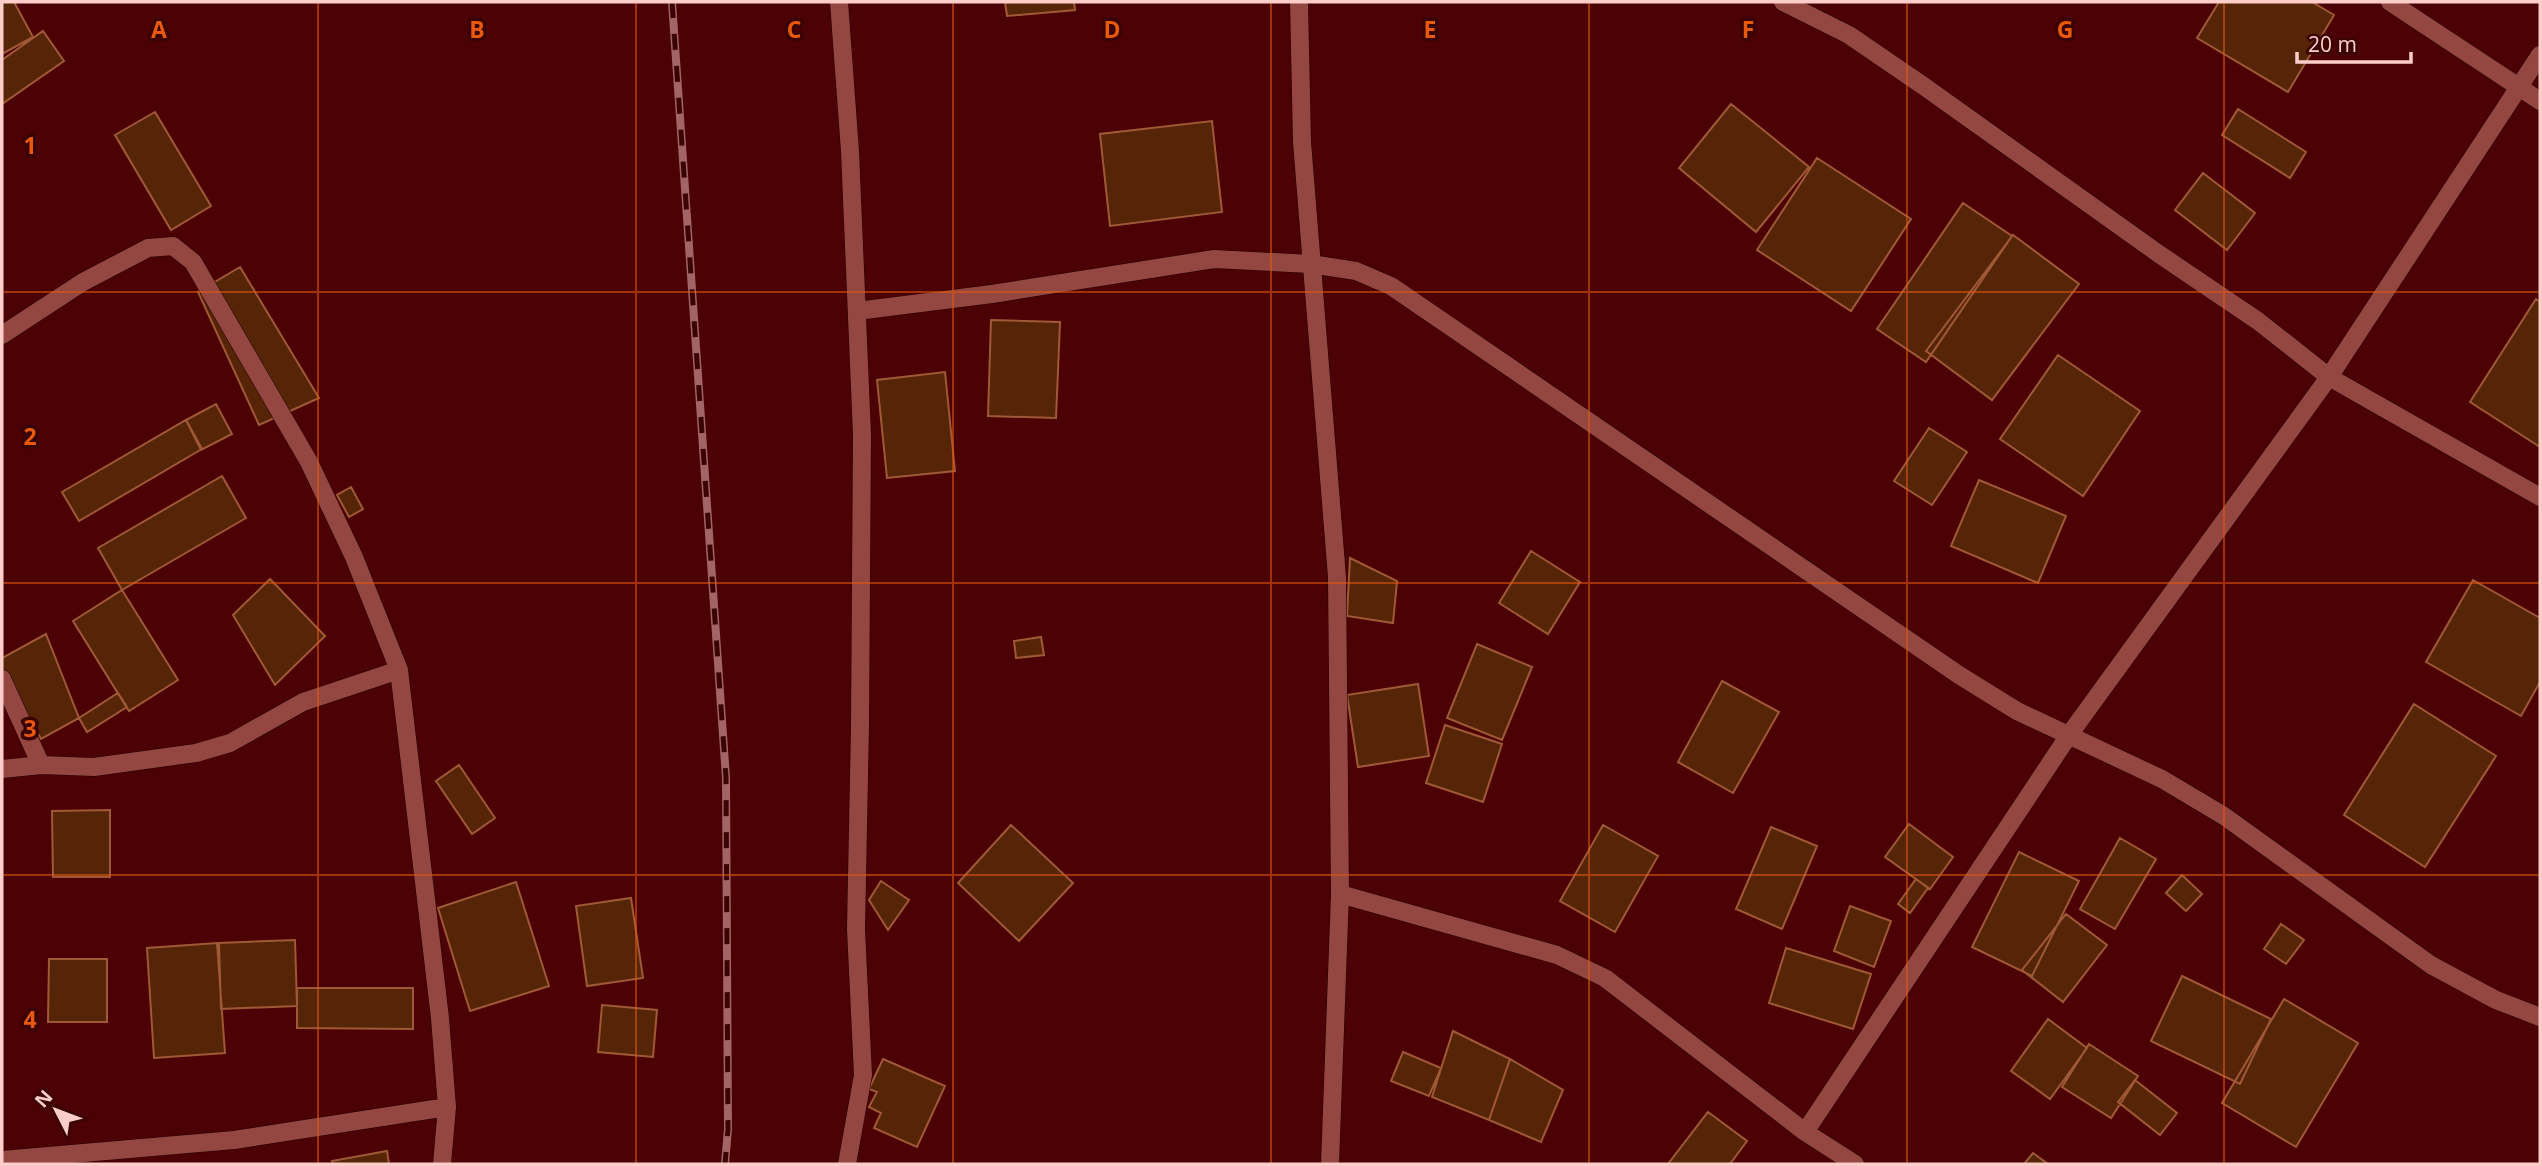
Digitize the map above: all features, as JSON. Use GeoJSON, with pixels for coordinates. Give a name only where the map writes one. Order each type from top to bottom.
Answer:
{"type":"FeatureCollection","features":[{"type":"Feature","properties":{"kind":"street"},"geometry":{"type":"LineString","coordinates":[[839,2],[850,151],[862,462],[856,929],[863,1075],[847,1164]]}},
{"type":"Feature","properties":{"kind":"street"},"geometry":{"type":"LineString","coordinates":[[1299,2],[1302,142],[1337,577],[1340,894],[1331,1164]]}},
{"type":"Feature","properties":{"kind":"street"},"geometry":{"type":"LineString","coordinates":[[1783,2],[1849,36],[1914,80],[2258,321],[2329,377],[2540,497]]}},
{"type":"Feature","properties":{"kind":"street"},"geometry":{"type":"LineString","coordinates":[[2390,2],[2540,101]]}},
{"type":"Feature","properties":{"kind":"street"},"geometry":{"type":"LineString","coordinates":[[1805,1132],[2069,735],[2329,377],[2540,55]]}},
{"type":"Feature","properties":{"kind":"street"},"geometry":{"type":"LineString","coordinates":[[2,335],[83,282],[148,248],[173,246],[193,262],[309,462],[355,557],[399,670],[430,924],[447,1108],[442,1164]]}},
{"type":"Feature","properties":{"kind":"street"},"geometry":{"type":"LineString","coordinates":[[857,311],[992,294],[1214,259],[1311,264],[1356,271],[1391,286],[1959,675],[2017,711],[2162,779],[2224,816],[2431,965],[2496,1000],[2540,1017]]}},
{"type":"Feature","properties":{"kind":"street"},"geometry":{"type":"LineString","coordinates":[[2,769],[41,765],[94,767],[196,754],[230,743],[303,702],[399,670]]}},
{"type":"Feature","properties":{"kind":"street"},"geometry":{"type":"LineString","coordinates":[[2,678],[41,765]]}},
{"type":"Feature","properties":{"kind":"street"},"geometry":{"type":"LineString","coordinates":[[1340,894],[1557,955],[1605,978],[1805,1132],[1856,1164]]}},
{"type":"Feature","properties":{"kind":"street"},"geometry":{"type":"LineString","coordinates":[[2,1160],[234,1140],[447,1108]]}},
{"type":"Feature","properties":{"kind":"building"},"geometry":{"type":"Polygon","coordinates":[[[2,2],[14,2],[33,37],[2,54],[2,2]]]}},
{"type":"Feature","properties":{"kind":"building"},"geometry":{"type":"Polygon","coordinates":[[[1005,2],[1074,2],[1075,10],[1007,16],[1005,2]]]}},
{"type":"Feature","properties":{"kind":"building"},"geometry":{"type":"Polygon","coordinates":[[[2219,2],[2312,2],[2334,15],[2288,92],[2197,38],[2219,2]]]}},
{"type":"Feature","properties":{"kind":"building"},"geometry":{"type":"Polygon","coordinates":[[[43,31],[64,61],[2,104],[2,60],[43,31]]]}},
{"type":"Feature","properties":{"kind":"building"},"geometry":{"type":"Polygon","coordinates":[[[1731,104],[1809,167],[1756,232],[1679,168],[1731,104]]]}},
{"type":"Feature","properties":{"kind":"building"},"geometry":{"type":"Polygon","coordinates":[[[2238,109],[2306,152],[2290,178],[2222,135],[2238,109]]]}},
{"type":"Feature","properties":{"kind":"building"},"geometry":{"type":"Polygon","coordinates":[[[155,112],[211,206],[171,230],[115,135],[155,112]]]}},
{"type":"Feature","properties":{"kind":"building"},"geometry":{"type":"Polygon","coordinates":[[[1212,121],[1222,212],[1110,226],[1100,134],[1212,121]]]}},
{"type":"Feature","properties":{"kind":"building"},"geometry":{"type":"Polygon","coordinates":[[[1817,158],[1911,219],[1851,311],[1757,250],[1817,158]]]}},
{"type":"Feature","properties":{"kind":"building"},"geometry":{"type":"Polygon","coordinates":[[[2203,173],[2255,213],[2227,250],[2175,210],[2203,173]]]}},
{"type":"Feature","properties":{"kind":"building"},"geometry":{"type":"Polygon","coordinates":[[[1963,203],[2012,236],[1926,362],[1877,329],[1963,203]]]}},
{"type":"Feature","properties":{"kind":"building"},"geometry":{"type":"Polygon","coordinates":[[[2013,235],[2079,284],[1992,400],[1926,351],[2013,235]]]}},
{"type":"Feature","properties":{"kind":"building"},"geometry":{"type":"Polygon","coordinates":[[[240,267],[319,398],[259,425],[198,292],[240,267]]]}},
{"type":"Feature","properties":{"kind":"building"},"geometry":{"type":"Polygon","coordinates":[[[2536,299],[2540,302],[2540,447],[2470,402],[2536,299]]]}},
{"type":"Feature","properties":{"kind":"building"},"geometry":{"type":"Polygon","coordinates":[[[991,320],[1060,322],[1056,418],[988,416],[991,320]]]}},
{"type":"Feature","properties":{"kind":"building"},"geometry":{"type":"Polygon","coordinates":[[[2058,355],[2140,411],[2083,496],[2000,439],[2058,355]]]}},
{"type":"Feature","properties":{"kind":"building"},"geometry":{"type":"Polygon","coordinates":[[[945,372],[955,471],[887,478],[877,380],[945,372]]]}},
{"type":"Feature","properties":{"kind":"building"},"geometry":{"type":"Polygon","coordinates":[[[216,404],[232,434],[201,450],[186,420],[216,404]]]}},
{"type":"Feature","properties":{"kind":"building"},"geometry":{"type":"Polygon","coordinates":[[[186,420],[202,449],[79,521],[62,492],[186,420]]]}},
{"type":"Feature","properties":{"kind":"building"},"geometry":{"type":"Polygon","coordinates":[[[1929,428],[1967,452],[1932,505],[1894,481],[1929,428]]]}},
{"type":"Feature","properties":{"kind":"building"},"geometry":{"type":"Polygon","coordinates":[[[222,476],[246,518],[122,590],[98,548],[222,476]]]}},
{"type":"Feature","properties":{"kind":"building"},"geometry":{"type":"Polygon","coordinates":[[[1979,480],[2066,516],[2038,583],[1951,546],[1979,480]]]}},
{"type":"Feature","properties":{"kind":"building"},"geometry":{"type":"Polygon","coordinates":[[[351,487],[363,509],[349,517],[337,495],[351,487]]]}},
{"type":"Feature","properties":{"kind":"building"},"geometry":{"type":"Polygon","coordinates":[[[1531,551],[1580,582],[1548,634],[1499,603],[1531,551]]]}},
{"type":"Feature","properties":{"kind":"building"},"geometry":{"type":"Polygon","coordinates":[[[1350,558],[1397,581],[1393,623],[1347,616],[1350,558]]]}},
{"type":"Feature","properties":{"kind":"building"},"geometry":{"type":"Polygon","coordinates":[[[270,579],[325,636],[275,685],[233,615],[270,579]]]}},
{"type":"Feature","properties":{"kind":"building"},"geometry":{"type":"Polygon","coordinates":[[[2473,580],[2540,618],[2540,682],[2521,716],[2426,662],[2473,580]]]}},
{"type":"Feature","properties":{"kind":"building"},"geometry":{"type":"Polygon","coordinates":[[[122,590],[178,680],[129,711],[73,621],[122,590]]]}},
{"type":"Feature","properties":{"kind":"building"},"geometry":{"type":"Polygon","coordinates":[[[46,634],[79,718],[41,739],[2,669],[2,658],[46,634]]]}},
{"type":"Feature","properties":{"kind":"building"},"geometry":{"type":"Polygon","coordinates":[[[1041,637],[1044,655],[1016,658],[1014,641],[1041,637]]]}},
{"type":"Feature","properties":{"kind":"building"},"geometry":{"type":"Polygon","coordinates":[[[1477,644],[1532,667],[1502,740],[1447,718],[1477,644]]]}},
{"type":"Feature","properties":{"kind":"building"},"geometry":{"type":"Polygon","coordinates":[[[1722,681],[1779,712],[1733,793],[1678,762],[1722,681]]]}},
{"type":"Feature","properties":{"kind":"building"},"geometry":{"type":"Polygon","coordinates":[[[1418,684],[1429,756],[1358,767],[1347,695],[1418,684]]]}},
{"type":"Feature","properties":{"kind":"building"},"geometry":{"type":"Polygon","coordinates":[[[118,693],[127,707],[87,732],[79,718],[118,693]]]}},
{"type":"Feature","properties":{"kind":"building"},"geometry":{"type":"Polygon","coordinates":[[[2414,704],[2496,756],[2425,867],[2344,815],[2414,704]]]}},
{"type":"Feature","properties":{"kind":"building"},"geometry":{"type":"Polygon","coordinates":[[[1445,725],[1502,744],[1483,802],[1426,783],[1445,725]]]}},
{"type":"Feature","properties":{"kind":"building"},"geometry":{"type":"Polygon","coordinates":[[[459,765],[495,818],[472,834],[436,781],[459,765]]]}},
{"type":"Feature","properties":{"kind":"building"},"geometry":{"type":"Polygon","coordinates":[[[110,810],[110,877],[53,877],[52,811],[110,810]]]}},
{"type":"Feature","properties":{"kind":"building"},"geometry":{"type":"Polygon","coordinates":[[[1909,824],[1953,857],[1930,889],[1885,857],[1909,824]]]}},
{"type":"Feature","properties":{"kind":"building"},"geometry":{"type":"Polygon","coordinates":[[[1011,825],[1073,883],[1019,941],[958,883],[1011,825]]]}},
{"type":"Feature","properties":{"kind":"building"},"geometry":{"type":"Polygon","coordinates":[[[1603,825],[1658,856],[1615,932],[1560,901],[1603,825]]]}},
{"type":"Feature","properties":{"kind":"building"},"geometry":{"type":"Polygon","coordinates":[[[1771,827],[1817,846],[1782,929],[1736,909],[1771,827]]]}},
{"type":"Feature","properties":{"kind":"building"},"geometry":{"type":"Polygon","coordinates":[[[2120,838],[2156,859],[2115,929],[2080,909],[2120,838]]]}},
{"type":"Feature","properties":{"kind":"building"},"geometry":{"type":"Polygon","coordinates":[[[2019,852],[2079,881],[2032,976],[1972,947],[2019,852]]]}},
{"type":"Feature","properties":{"kind":"building"},"geometry":{"type":"Polygon","coordinates":[[[2182,875],[2202,894],[2186,911],[2166,893],[2182,875]]]}},
{"type":"Feature","properties":{"kind":"building"},"geometry":{"type":"Polygon","coordinates":[[[1916,879],[1928,888],[1910,913],[1898,904],[1916,879]]]}},
{"type":"Feature","properties":{"kind":"building"},"geometry":{"type":"Polygon","coordinates":[[[881,881],[909,900],[888,930],[869,900],[881,881]]]}},
{"type":"Feature","properties":{"kind":"building"},"geometry":{"type":"Polygon","coordinates":[[[516,882],[549,986],[470,1011],[438,908],[516,882]]]}},
{"type":"Feature","properties":{"kind":"building"},"geometry":{"type":"Polygon","coordinates":[[[631,898],[643,978],[587,986],[576,906],[631,898]]]}},
{"type":"Feature","properties":{"kind":"building"},"geometry":{"type":"Polygon","coordinates":[[[1850,906],[1891,921],[1874,967],[1834,951],[1850,906]]]}},
{"type":"Feature","properties":{"kind":"building"},"geometry":{"type":"Polygon","coordinates":[[[2066,914],[2107,945],[2063,1002],[2022,970],[2066,914]]]}},
{"type":"Feature","properties":{"kind":"building"},"geometry":{"type":"Polygon","coordinates":[[[2281,924],[2304,940],[2286,964],[2264,949],[2281,924]]]}},
{"type":"Feature","properties":{"kind":"building"},"geometry":{"type":"Polygon","coordinates":[[[295,940],[297,1006],[221,1009],[219,943],[295,940]]]}},
{"type":"Feature","properties":{"kind":"building"},"geometry":{"type":"Polygon","coordinates":[[[217,943],[225,1053],[154,1058],[147,948],[217,943]]]}},
{"type":"Feature","properties":{"kind":"building"},"geometry":{"type":"Polygon","coordinates":[[[1786,948],[1871,974],[1853,1029],[1769,1003],[1786,948]]]}},
{"type":"Feature","properties":{"kind":"building"},"geometry":{"type":"Polygon","coordinates":[[[49,959],[107,959],[107,1022],[48,1022],[49,959]]]}},
{"type":"Feature","properties":{"kind":"building"},"geometry":{"type":"Polygon","coordinates":[[[2182,976],[2271,1019],[2240,1084],[2151,1041],[2182,976]]]}},
{"type":"Feature","properties":{"kind":"building"},"geometry":{"type":"Polygon","coordinates":[[[297,988],[413,988],[413,1029],[297,1028],[297,988]]]}},
{"type":"Feature","properties":{"kind":"building"},"geometry":{"type":"Polygon","coordinates":[[[2284,999],[2358,1043],[2296,1147],[2222,1103],[2284,999]]]}},
{"type":"Feature","properties":{"kind":"building"},"geometry":{"type":"Polygon","coordinates":[[[602,1005],[657,1010],[653,1057],[598,1052],[602,1005]]]}},
{"type":"Feature","properties":{"kind":"building"},"geometry":{"type":"Polygon","coordinates":[[[2048,1019],[2087,1048],[2050,1099],[2011,1071],[2048,1019]]]}},
{"type":"Feature","properties":{"kind":"building"},"geometry":{"type":"Polygon","coordinates":[[[1453,1031],[1510,1059],[1489,1120],[1432,1097],[1453,1031]]]}},
{"type":"Feature","properties":{"kind":"building"},"geometry":{"type":"Polygon","coordinates":[[[2089,1044],[2138,1076],[2111,1118],[2062,1087],[2089,1044]]]}},
{"type":"Feature","properties":{"kind":"building"},"geometry":{"type":"Polygon","coordinates":[[[1403,1052],[1441,1068],[1429,1096],[1391,1081],[1403,1052]]]}},
{"type":"Feature","properties":{"kind":"building"},"geometry":{"type":"Polygon","coordinates":[[[883,1059],[945,1086],[917,1147],[874,1128],[881,1113],[869,1107],[877,1092],[869,1089],[883,1059]]]}},
{"type":"Feature","properties":{"kind":"building"},"geometry":{"type":"Polygon","coordinates":[[[1510,1059],[1563,1090],[1541,1142],[1489,1120],[1510,1059]]]}},
{"type":"Feature","properties":{"kind":"building"},"geometry":{"type":"Polygon","coordinates":[[[2135,1080],[2177,1113],[2160,1135],[2118,1102],[2135,1080]]]}},
{"type":"Feature","properties":{"kind":"building"},"geometry":{"type":"Polygon","coordinates":[[[1708,1112],[1747,1141],[1730,1164],[1668,1164],[1708,1112]]]}},
{"type":"Feature","properties":{"kind":"building"},"geometry":{"type":"Polygon","coordinates":[[[387,1151],[389,1164],[333,1164],[332,1161],[387,1151]]]}},
{"type":"Feature","properties":{"kind":"building"},"geometry":{"type":"Polygon","coordinates":[[[2033,1153],[2048,1164],[2024,1164],[2033,1153]]]}},
{"type":"Feature","properties":{"kind":"railway"},"geometry":{"type":"LineString","coordinates":[[672,2],[726,778],[728,1129],[725,1164]]}}]}
